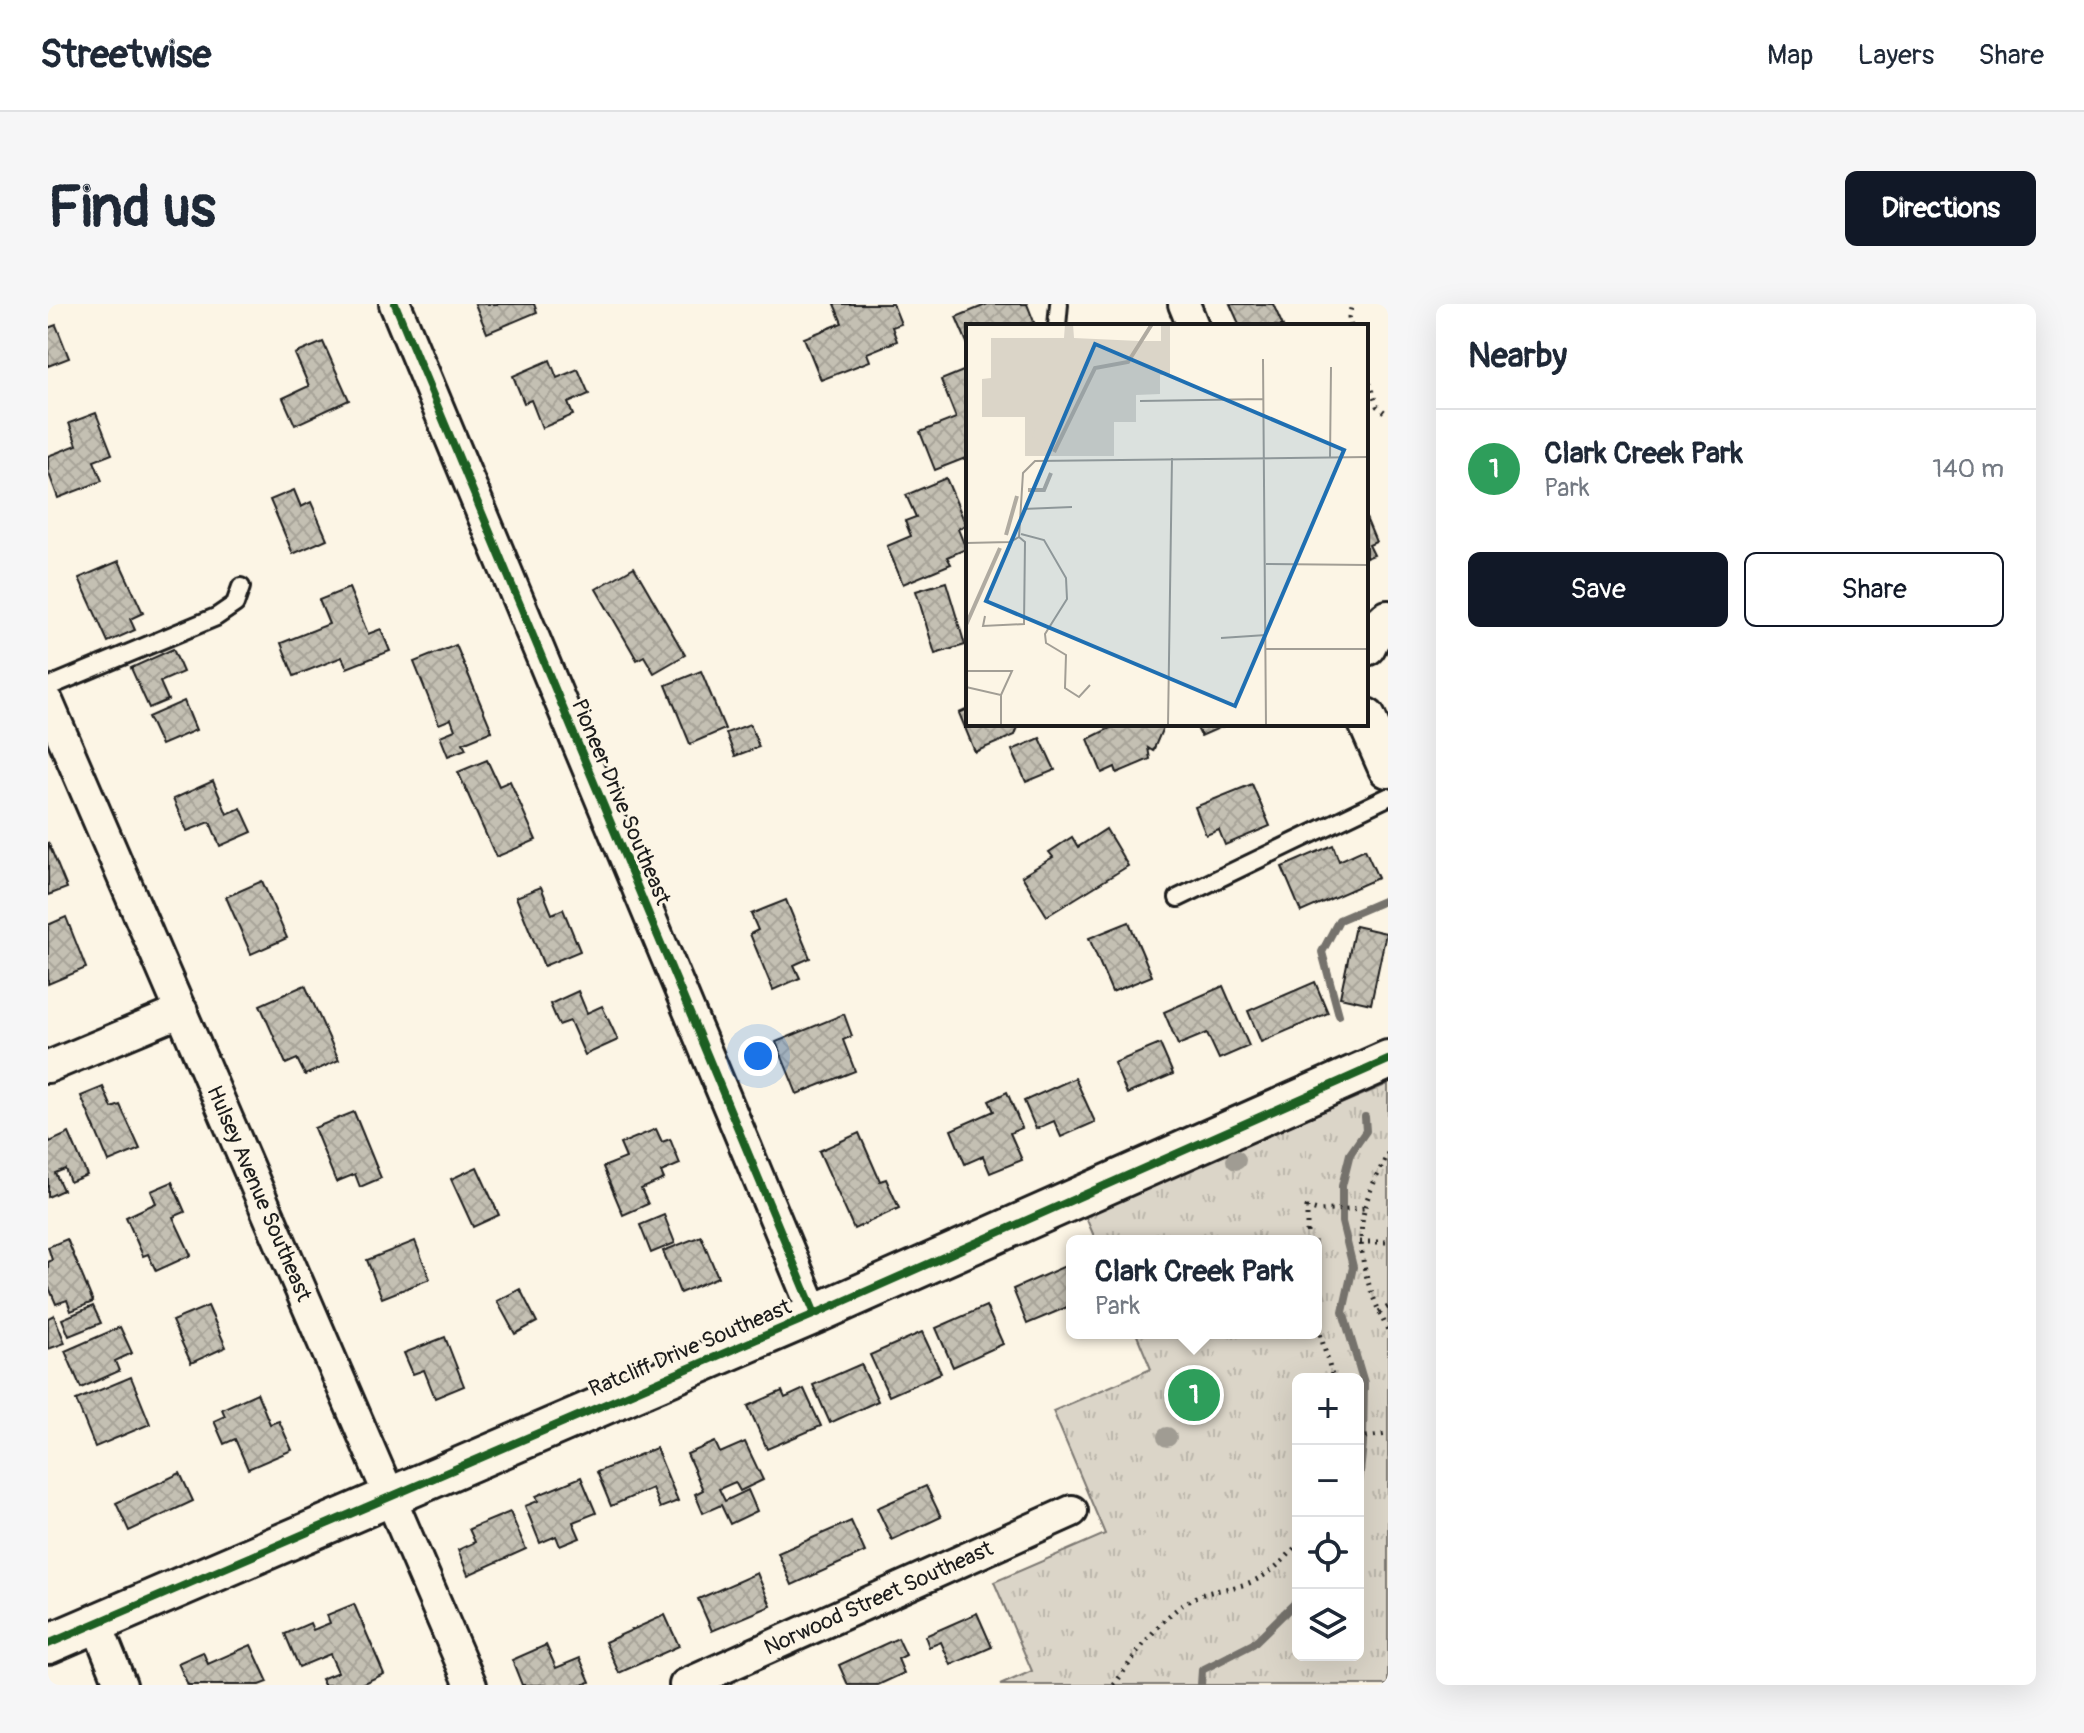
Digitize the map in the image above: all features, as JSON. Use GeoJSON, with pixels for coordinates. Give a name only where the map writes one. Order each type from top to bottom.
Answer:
{"type":"FeatureCollection","features":[{"type":"Feature","properties":{"kind":"street","name":"Pioneer Drive Southeast"},"geometry":{"type":"LineString","coordinates":[[395,304],[815,1314]]}},
{"type":"Feature","properties":{"kind":"street"},"geometry":{"type":"LineString","coordinates":[[1184,304],[1192,324]]}},
{"type":"Feature","properties":{"kind":"street"},"geometry":{"type":"LineString","coordinates":[[1368,642],[1388,620]]}},
{"type":"Feature","properties":{"kind":"street","name":"Hulsey Avenue Southeast"},"geometry":{"type":"LineString","coordinates":[[48,703],[471,1685]]}},
{"type":"Feature","properties":{"kind":"street"},"geometry":{"type":"LineString","coordinates":[[1368,723],[1388,768]]}},
{"type":"Feature","properties":{"kind":"street"},"geometry":{"type":"LineString","coordinates":[[48,1067],[182,1011]]}},
{"type":"Feature","properties":{"kind":"street","name":"Ratcliff Drive Southeast"},"geometry":{"type":"LineString","coordinates":[[48,1644],[815,1314],[1388,1060]]}},
{"type":"Feature","properties":{"kind":"street","name":"Norwood Street Southeast"},"geometry":{"type":"LineString","coordinates":[[685,1685],[1072,1511]]}},
{"type":"Feature","properties":{"kind":"street"},"geometry":{"type":"LineString","coordinates":[[96,1623],[121,1685]]}},
{"type":"Feature","properties":{"kind":"lane"},"geometry":{"type":"LineString","coordinates":[[1057,324],[1059,304]]}},
{"type":"Feature","properties":{"kind":"lane"},"geometry":{"type":"LineString","coordinates":[[48,687],[216,617],[235,604],[241,587]]}},
{"type":"Feature","properties":{"kind":"lane"},"geometry":{"type":"LineString","coordinates":[[1178,898],[1388,797]]}},
{"type":"Feature","properties":{"kind":"path"},"geometry":{"type":"LineString","coordinates":[[1351,324],[1352,304]]}},
{"type":"Feature","properties":{"kind":"path"},"geometry":{"type":"LineString","coordinates":[[1368,381],[1377,406],[1388,415]]}},
{"type":"Feature","properties":{"kind":"path"},"geometry":{"type":"LineString","coordinates":[[1388,1153],[1364,1208],[1360,1242],[1363,1268],[1388,1330]]}},
{"type":"Feature","properties":{"kind":"path"},"geometry":{"type":"LineString","coordinates":[[1307,1235],[1307,1208],[1364,1208]]}},
{"type":"Feature","properties":{"kind":"path"},"geometry":{"type":"LineString","coordinates":[[1360,1242],[1386,1242]]}},
{"type":"Feature","properties":{"kind":"path"},"geometry":{"type":"LineString","coordinates":[[1379,1312],[1388,1307]]}},
{"type":"Feature","properties":{"kind":"path"},"geometry":{"type":"LineString","coordinates":[[1322,1339],[1331,1373]]}},
{"type":"Feature","properties":{"kind":"path"},"geometry":{"type":"LineString","coordinates":[[1364,1437],[1388,1434]]}},
{"type":"Feature","properties":{"kind":"path"},"geometry":{"type":"LineString","coordinates":[[1114,1685],[1168,1616],[1203,1594],[1249,1584],[1269,1573],[1292,1551]]}},
{"type":"Feature","properties":{"kind":"green space"},"geometry":{"type":"Polygon","coordinates":[[[1388,1084],[1388,1685],[1000,1685],[1032,1671],[994,1582],[1105,1534],[1053,1411],[1151,1369],[1138,1339],[1322,1339],[1322,1235],[1093,1235],[1084,1213],[1388,1084]]]}},
{"type":"Feature","properties":{"kind":"building"},"geometry":{"type":"Polygon","coordinates":[[[475,304],[534,304],[537,312],[487,333],[475,304]]]}},
{"type":"Feature","properties":{"kind":"building"},"geometry":{"type":"Polygon","coordinates":[[[834,304],[893,304],[901,324],[892,327],[897,341],[867,353],[870,361],[821,380],[804,338],[842,323],[834,304]]]}},
{"type":"Feature","properties":{"kind":"building"},"geometry":{"type":"Polygon","coordinates":[[[988,304],[1027,304],[1034,322],[966,324],[966,340],[956,317],[988,304]]]}},
{"type":"Feature","properties":{"kind":"building"},"geometry":{"type":"Polygon","coordinates":[[[1230,304],[1273,304],[1282,324],[1239,324],[1230,304]]]}},
{"type":"Feature","properties":{"kind":"building"},"geometry":{"type":"Polygon","coordinates":[[[56,325],[69,358],[48,366],[48,328],[56,325]]]}},
{"type":"Feature","properties":{"kind":"building"},"geometry":{"type":"Polygon","coordinates":[[[323,342],[349,400],[295,425],[283,398],[309,386],[295,354],[323,342]]]}},
{"type":"Feature","properties":{"kind":"building"},"geometry":{"type":"Polygon","coordinates":[[[550,360],[557,378],[578,369],[589,394],[568,403],[573,415],[542,428],[531,400],[524,403],[513,376],[550,360]]]}},
{"type":"Feature","properties":{"kind":"building"},"geometry":{"type":"Polygon","coordinates":[[[966,370],[966,458],[935,470],[920,432],[956,418],[941,380],[966,370]]]}},
{"type":"Feature","properties":{"kind":"building"},"geometry":{"type":"Polygon","coordinates":[[[96,413],[112,454],[94,461],[102,481],[58,498],[48,471],[48,456],[77,445],[69,423],[96,413]]]}},
{"type":"Feature","properties":{"kind":"building"},"geometry":{"type":"Polygon","coordinates":[[[946,478],[966,525],[958,529],[966,549],[947,557],[951,564],[903,584],[887,546],[911,536],[905,521],[916,517],[906,495],[946,478]]]}},
{"type":"Feature","properties":{"kind":"building"},"geometry":{"type":"Polygon","coordinates":[[[294,490],[301,507],[311,502],[327,539],[293,554],[270,500],[294,490]]]}},
{"type":"Feature","properties":{"kind":"building"},"geometry":{"type":"Polygon","coordinates":[[[1368,523],[1376,542],[1369,545],[1374,555],[1368,557],[1368,523]]]}},
{"type":"Feature","properties":{"kind":"building"},"geometry":{"type":"Polygon","coordinates":[[[119,561],[143,613],[130,619],[135,630],[108,642],[79,578],[119,561]]]}},
{"type":"Feature","properties":{"kind":"building"},"geometry":{"type":"Polygon","coordinates":[[[634,567],[685,655],[654,673],[644,656],[637,660],[596,589],[634,567]]]}},
{"type":"Feature","properties":{"kind":"building"},"geometry":{"type":"Polygon","coordinates":[[[946,582],[965,645],[935,654],[916,591],[946,582]]]}},
{"type":"Feature","properties":{"kind":"building"},"geometry":{"type":"Polygon","coordinates":[[[349,588],[368,634],[381,629],[390,651],[347,668],[342,657],[294,676],[281,643],[329,624],[319,600],[349,588]]]}},
{"type":"Feature","properties":{"kind":"building"},"geometry":{"type":"Polygon","coordinates":[[[456,645],[492,731],[463,743],[466,749],[448,756],[440,736],[455,730],[451,719],[439,724],[414,662],[456,645]]]}},
{"type":"Feature","properties":{"kind":"building"},"geometry":{"type":"Polygon","coordinates":[[[173,649],[183,672],[160,682],[168,700],[149,708],[131,668],[173,649]]]}},
{"type":"Feature","properties":{"kind":"building"},"geometry":{"type":"Polygon","coordinates":[[[701,671],[725,729],[690,744],[666,685],[701,671]]]}},
{"type":"Feature","properties":{"kind":"building"},"geometry":{"type":"Polygon","coordinates":[[[184,701],[196,730],[161,745],[148,717],[184,701]]]}},
{"type":"Feature","properties":{"kind":"building"},"geometry":{"type":"Polygon","coordinates":[[[966,710],[966,726],[1018,726],[1015,735],[975,752],[959,713],[966,710]]]}},
{"type":"Feature","properties":{"kind":"building"},"geometry":{"type":"Polygon","coordinates":[[[750,724],[759,747],[735,756],[726,733],[750,724]]]}},
{"type":"Feature","properties":{"kind":"building"},"geometry":{"type":"Polygon","coordinates":[[[1114,726],[1164,726],[1153,751],[1148,748],[1150,759],[1117,773],[1115,767],[1102,773],[1088,739],[1114,726]]]}},
{"type":"Feature","properties":{"kind":"building"},"geometry":{"type":"Polygon","coordinates":[[[1196,726],[1224,726],[1201,736],[1196,726]]]}},
{"type":"Feature","properties":{"kind":"building"},"geometry":{"type":"Polygon","coordinates":[[[1040,738],[1055,770],[1026,782],[1012,750],[1040,738]]]}},
{"type":"Feature","properties":{"kind":"building"},"geometry":{"type":"Polygon","coordinates":[[[487,760],[499,786],[510,781],[536,840],[496,857],[458,772],[487,760]]]}},
{"type":"Feature","properties":{"kind":"building"},"geometry":{"type":"Polygon","coordinates":[[[213,781],[227,814],[241,808],[252,832],[220,846],[210,822],[187,831],[173,799],[213,781]]]}},
{"type":"Feature","properties":{"kind":"building"},"geometry":{"type":"Polygon","coordinates":[[[1252,784],[1270,826],[1225,845],[1219,830],[1206,835],[1195,807],[1252,784]]]}},
{"type":"Feature","properties":{"kind":"building"},"geometry":{"type":"Polygon","coordinates":[[[1106,829],[1128,866],[1047,916],[1022,876],[1053,857],[1049,852],[1072,837],[1078,847],[1106,829]]]}},
{"type":"Feature","properties":{"kind":"building"},"geometry":{"type":"Polygon","coordinates":[[[48,842],[67,888],[48,895],[48,842]]]}},
{"type":"Feature","properties":{"kind":"building"},"geometry":{"type":"Polygon","coordinates":[[[1333,845],[1339,861],[1365,849],[1378,878],[1301,912],[1282,867],[1333,845]]]}},
{"type":"Feature","properties":{"kind":"building"},"geometry":{"type":"Polygon","coordinates":[[[262,881],[287,938],[251,954],[226,897],[262,881]]]}},
{"type":"Feature","properties":{"kind":"building"},"geometry":{"type":"Polygon","coordinates":[[[541,887],[552,914],[563,909],[580,951],[544,966],[516,897],[541,887]]]}},
{"type":"Feature","properties":{"kind":"building"},"geometry":{"type":"Polygon","coordinates":[[[786,900],[810,958],[794,965],[800,978],[773,990],[750,934],[758,930],[751,914],[786,900]]]}},
{"type":"Feature","properties":{"kind":"building"},"geometry":{"type":"Polygon","coordinates":[[[66,917],[86,968],[48,984],[48,925],[66,917]]]}},
{"type":"Feature","properties":{"kind":"building"},"geometry":{"type":"Polygon","coordinates":[[[1129,922],[1152,976],[1112,992],[1089,938],[1129,922]]]}},
{"type":"Feature","properties":{"kind":"building"},"geometry":{"type":"Polygon","coordinates":[[[1355,926],[1386,933],[1371,1004],[1340,997],[1355,926]]]}},
{"type":"Feature","properties":{"kind":"building"},"geometry":{"type":"Polygon","coordinates":[[[1315,982],[1328,1013],[1261,1042],[1248,1011],[1315,982]]]}},
{"type":"Feature","properties":{"kind":"building"},"geometry":{"type":"Polygon","coordinates":[[[305,985],[339,1060],[305,1075],[297,1059],[286,1064],[260,1005],[305,985]]]}},
{"type":"Feature","properties":{"kind":"building"},"geometry":{"type":"Polygon","coordinates":[[[1223,986],[1249,1046],[1219,1059],[1207,1033],[1178,1045],[1164,1012],[1223,986]]]}},
{"type":"Feature","properties":{"kind":"building"},"geometry":{"type":"Polygon","coordinates":[[[578,991],[587,1013],[602,1006],[618,1040],[585,1055],[570,1021],[559,1025],[550,1004],[578,991]]]}},
{"type":"Feature","properties":{"kind":"building"},"geometry":{"type":"Polygon","coordinates":[[[844,1014],[852,1036],[843,1040],[855,1071],[797,1094],[776,1042],[844,1014]]]}},
{"type":"Feature","properties":{"kind":"building"},"geometry":{"type":"Polygon","coordinates":[[[1160,1044],[1173,1074],[1127,1094],[1114,1063],[1160,1044]]]}},
{"type":"Feature","properties":{"kind":"building"},"geometry":{"type":"Polygon","coordinates":[[[1075,1078],[1095,1122],[1061,1137],[1054,1121],[1036,1129],[1024,1101],[1075,1078]]]}},
{"type":"Feature","properties":{"kind":"building"},"geometry":{"type":"Polygon","coordinates":[[[103,1087],[112,1108],[120,1105],[140,1149],[109,1162],[81,1096],[103,1087]]]}},
{"type":"Feature","properties":{"kind":"building"},"geometry":{"type":"Polygon","coordinates":[[[1007,1092],[1022,1128],[1010,1133],[1022,1160],[990,1173],[983,1156],[965,1164],[951,1130],[994,1111],[989,1101],[1007,1092]]]}},
{"type":"Feature","properties":{"kind":"building"},"geometry":{"type":"Polygon","coordinates":[[[354,1112],[381,1178],[360,1187],[355,1174],[336,1182],[314,1128],[354,1112]]]}},
{"type":"Feature","properties":{"kind":"building"},"geometry":{"type":"Polygon","coordinates":[[[656,1129],[662,1142],[670,1139],[680,1164],[661,1172],[664,1179],[641,1189],[648,1204],[623,1215],[603,1167],[626,1158],[620,1144],[656,1129]]]}},
{"type":"Feature","properties":{"kind":"building"},"geometry":{"type":"Polygon","coordinates":[[[69,1133],[87,1175],[70,1182],[65,1169],[55,1173],[63,1190],[48,1197],[48,1137],[50,1142],[69,1133]]]}},
{"type":"Feature","properties":{"kind":"building"},"geometry":{"type":"Polygon","coordinates":[[[859,1133],[880,1181],[886,1179],[899,1208],[854,1229],[819,1151],[859,1133]]]}},
{"type":"Feature","properties":{"kind":"building"},"geometry":{"type":"Polygon","coordinates":[[[477,1167],[499,1215],[473,1227],[451,1179],[477,1167]]]}},
{"type":"Feature","properties":{"kind":"building"},"geometry":{"type":"Polygon","coordinates":[[[172,1182],[185,1212],[173,1217],[191,1255],[156,1271],[148,1254],[143,1256],[126,1217],[156,1203],[151,1191],[172,1182]]]}},
{"type":"Feature","properties":{"kind":"building"},"geometry":{"type":"Polygon","coordinates":[[[664,1215],[675,1243],[651,1253],[640,1225],[664,1215]]]}},
{"type":"Feature","properties":{"kind":"building"},"geometry":{"type":"Polygon","coordinates":[[[701,1236],[718,1277],[680,1293],[663,1251],[701,1236]]]}},
{"type":"Feature","properties":{"kind":"building"},"geometry":{"type":"Polygon","coordinates":[[[67,1239],[93,1302],[71,1311],[67,1300],[56,1304],[48,1285],[48,1262],[52,1260],[48,1247],[67,1239]]]}},
{"type":"Feature","properties":{"kind":"building"},"geometry":{"type":"Polygon","coordinates":[[[415,1241],[430,1279],[382,1298],[367,1260],[415,1241]]]}},
{"type":"Feature","properties":{"kind":"building"},"geometry":{"type":"Polygon","coordinates":[[[1066,1266],[1066,1308],[1027,1324],[1013,1289],[1066,1266]]]}},
{"type":"Feature","properties":{"kind":"building"},"geometry":{"type":"Polygon","coordinates":[[[520,1289],[537,1322],[515,1334],[497,1301],[520,1289]]]}},
{"type":"Feature","properties":{"kind":"building"},"geometry":{"type":"Polygon","coordinates":[[[93,1306],[101,1323],[69,1336],[62,1319],[93,1306]]]}},
{"type":"Feature","properties":{"kind":"building"},"geometry":{"type":"Polygon","coordinates":[[[208,1306],[226,1347],[191,1363],[172,1321],[208,1306]]]}},
{"type":"Feature","properties":{"kind":"building"},"geometry":{"type":"Polygon","coordinates":[[[986,1306],[1003,1344],[953,1367],[936,1328],[986,1306]]]}},
{"type":"Feature","properties":{"kind":"building"},"geometry":{"type":"Polygon","coordinates":[[[54,1315],[65,1343],[48,1349],[48,1318],[54,1315]]]}},
{"type":"Feature","properties":{"kind":"building"},"geometry":{"type":"Polygon","coordinates":[[[120,1327],[132,1353],[115,1361],[119,1371],[81,1388],[65,1351],[120,1327]]]}},
{"type":"Feature","properties":{"kind":"building"},"geometry":{"type":"Polygon","coordinates":[[[922,1332],[941,1373],[889,1396],[870,1355],[922,1332]]]}},
{"type":"Feature","properties":{"kind":"building"},"geometry":{"type":"Polygon","coordinates":[[[445,1337],[464,1386],[435,1398],[424,1370],[413,1374],[404,1353],[445,1337]]]}},
{"type":"Feature","properties":{"kind":"building"},"geometry":{"type":"Polygon","coordinates":[[[861,1364],[878,1401],[830,1423],[813,1385],[861,1364]]]}},
{"type":"Feature","properties":{"kind":"building"},"geometry":{"type":"Polygon","coordinates":[[[131,1377],[150,1424],[95,1447],[76,1400],[131,1377]]]}},
{"type":"Feature","properties":{"kind":"building"},"geometry":{"type":"Polygon","coordinates":[[[804,1389],[821,1426],[767,1449],[748,1406],[782,1391],[785,1398],[804,1389]]]}},
{"type":"Feature","properties":{"kind":"building"},"geometry":{"type":"Polygon","coordinates":[[[257,1393],[270,1424],[279,1421],[292,1450],[248,1469],[235,1439],[224,1444],[214,1421],[225,1416],[222,1409],[257,1393]]]}},
{"type":"Feature","properties":{"kind":"building"},"geometry":{"type":"Polygon","coordinates":[[[715,1442],[720,1453],[745,1442],[763,1480],[740,1491],[735,1482],[719,1489],[725,1501],[748,1490],[757,1511],[730,1524],[721,1505],[703,1513],[695,1494],[703,1490],[687,1454],[715,1442]]]}},
{"type":"Feature","properties":{"kind":"building"},"geometry":{"type":"Polygon","coordinates":[[[656,1448],[678,1501],[660,1508],[652,1488],[611,1506],[597,1472],[656,1448]]]}},
{"type":"Feature","properties":{"kind":"building"},"geometry":{"type":"Polygon","coordinates":[[[180,1473],[193,1501],[129,1531],[116,1503],[180,1473]]]}},
{"type":"Feature","properties":{"kind":"building"},"geometry":{"type":"Polygon","coordinates":[[[581,1477],[596,1513],[573,1522],[580,1538],[560,1546],[556,1536],[540,1543],[525,1506],[538,1501],[536,1496],[581,1477]]]}},
{"type":"Feature","properties":{"kind":"building"},"geometry":{"type":"Polygon","coordinates":[[[926,1486],[941,1517],[892,1540],[877,1508],[926,1486]]]}},
{"type":"Feature","properties":{"kind":"building"},"geometry":{"type":"Polygon","coordinates":[[[510,1512],[526,1549],[468,1575],[458,1550],[475,1542],[469,1529],[510,1512]]]}},
{"type":"Feature","properties":{"kind":"building"},"geometry":{"type":"Polygon","coordinates":[[[851,1521],[865,1552],[792,1585],[778,1553],[851,1521]]]}},
{"type":"Feature","properties":{"kind":"building"},"geometry":{"type":"Polygon","coordinates":[[[757,1573],[771,1606],[712,1631],[698,1599],[757,1573]]]}},
{"type":"Feature","properties":{"kind":"building"},"geometry":{"type":"Polygon","coordinates":[[[354,1604],[384,1674],[359,1685],[324,1685],[321,1679],[338,1672],[330,1654],[299,1667],[285,1634],[310,1623],[313,1630],[330,1623],[327,1615],[354,1604]]]}},
{"type":"Feature","properties":{"kind":"building"},"geometry":{"type":"Polygon","coordinates":[[[977,1613],[992,1647],[951,1665],[941,1642],[929,1647],[925,1636],[977,1613]]]}},
{"type":"Feature","properties":{"kind":"building"},"geometry":{"type":"Polygon","coordinates":[[[665,1615],[679,1646],[619,1673],[605,1642],[665,1615]]]}},
{"type":"Feature","properties":{"kind":"building"},"geometry":{"type":"Polygon","coordinates":[[[898,1638],[906,1655],[898,1659],[904,1673],[878,1685],[848,1685],[839,1665],[898,1638]]]}},
{"type":"Feature","properties":{"kind":"building"},"geometry":{"type":"Polygon","coordinates":[[[251,1645],[268,1682],[260,1685],[188,1685],[178,1663],[203,1652],[208,1664],[251,1645]]]}},
{"type":"Feature","properties":{"kind":"building"},"geometry":{"type":"Polygon","coordinates":[[[546,1645],[556,1668],[580,1658],[590,1682],[582,1685],[522,1685],[512,1660],[546,1645]]]}},
{"type":"Feature","properties":{"kind":"waterway"},"geometry":{"type":"LineString","coordinates":[[1339,1015],[1322,952],[1339,920],[1388,899]]}},
{"type":"Feature","properties":{"kind":"waterway"},"geometry":{"type":"LineString","coordinates":[[1363,1445],[1364,1383],[1343,1312],[1353,1267],[1342,1222],[1342,1186],[1350,1154],[1366,1131],[1365,1117]]}},
{"type":"Feature","properties":{"kind":"waterway"},"geometry":{"type":"LineString","coordinates":[[1201,1685],[1202,1670],[1253,1644],[1292,1606]]}},
{"type":"Feature","properties":{"kind":"cycle path"},"geometry":{"type":"LineString","coordinates":[[395,304],[815,1314]]}},
{"type":"Feature","properties":{"kind":"cycle path"},"geometry":{"type":"LineString","coordinates":[[48,1644],[815,1314],[1388,1060]]}},
{"type":"Feature","properties":{"kind":"place","name":"Clark Creek Park"},"geometry":{"type":"Point","coordinates":[1194,1395]}}]}
